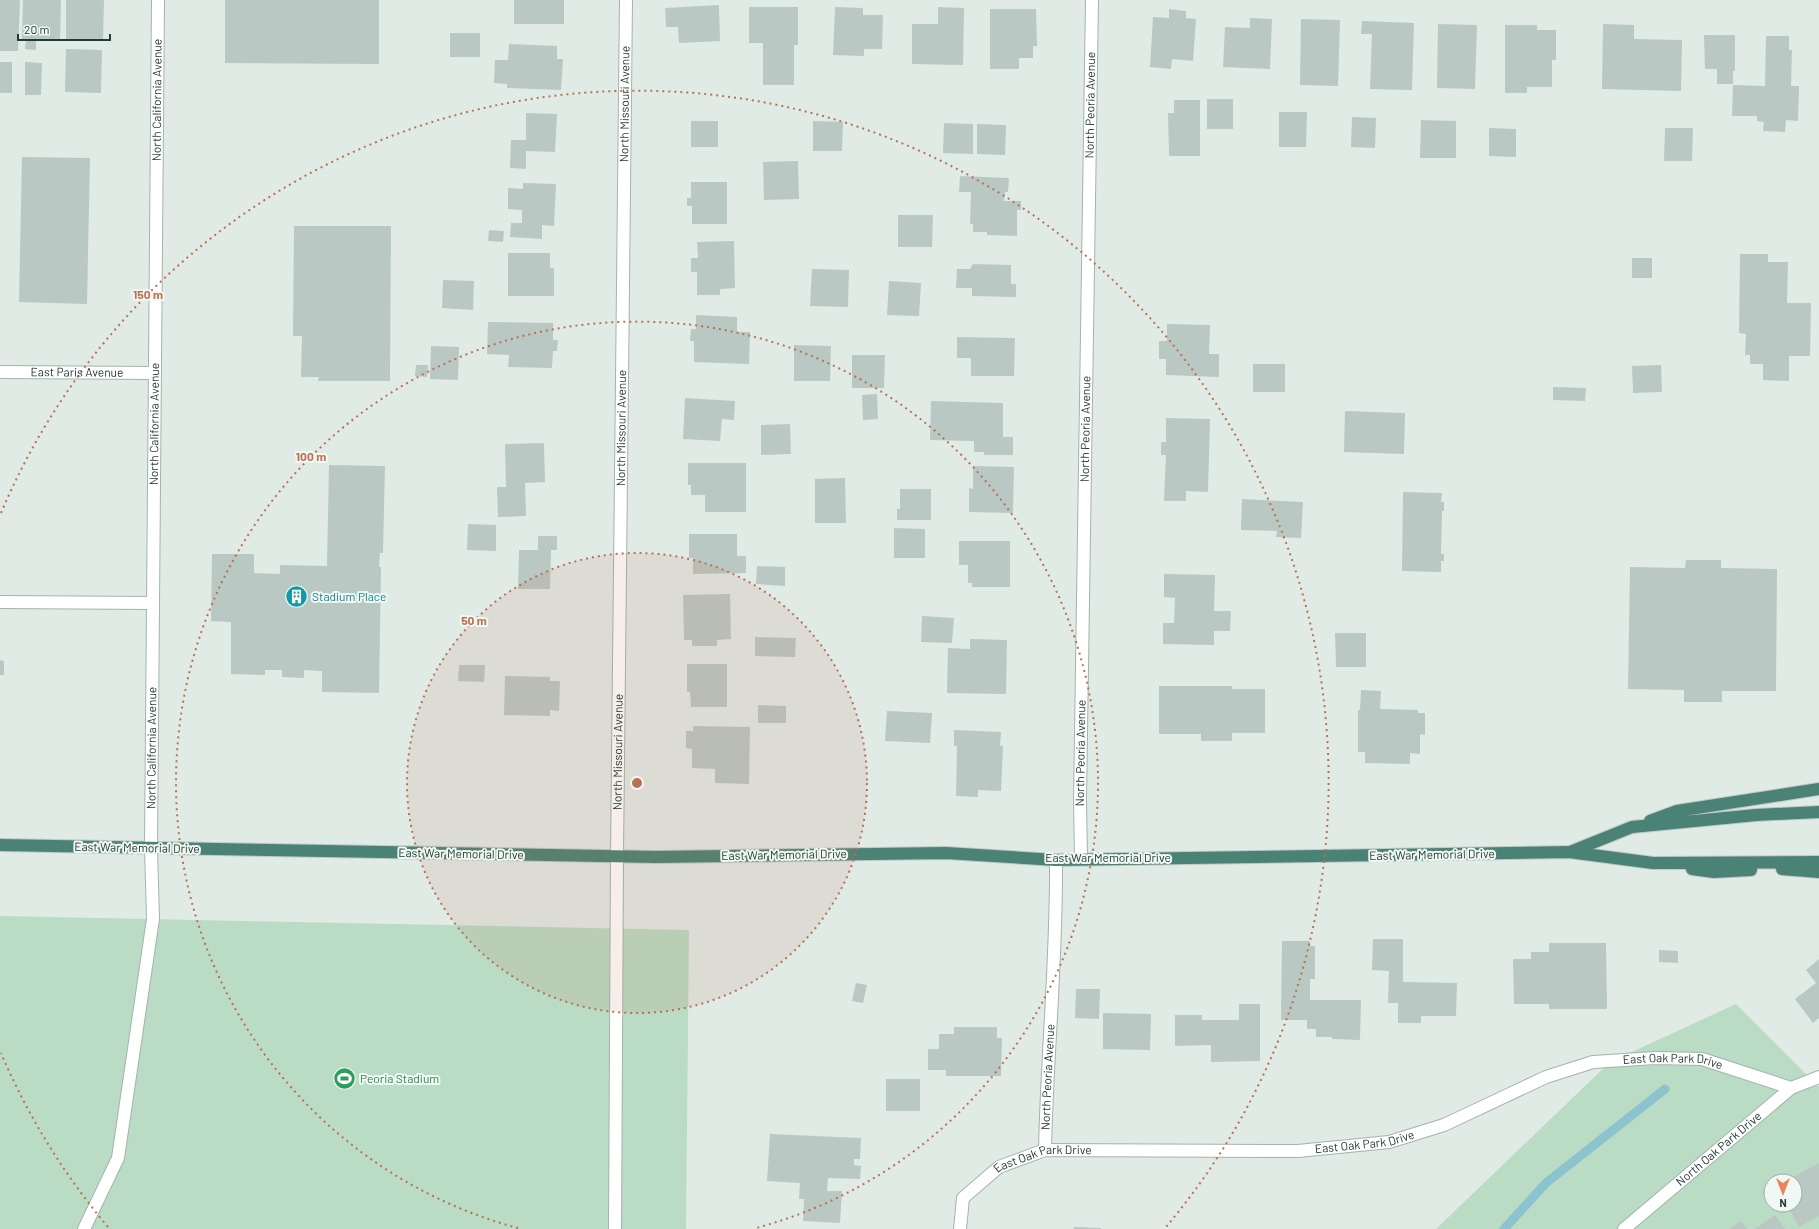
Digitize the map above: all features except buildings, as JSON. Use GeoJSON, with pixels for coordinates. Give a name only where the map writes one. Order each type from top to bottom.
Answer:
{"type":"FeatureCollection","features":[{"type":"Feature","properties":{"kind":"highway"},"geometry":{"type":"LineString","coordinates":[[1632,827],[1677,811],[1819,790]]}},
{"type":"Feature","properties":{"kind":"highway","name":"East War Memorial Drive"},"geometry":{"type":"LineString","coordinates":[[1569,852],[1632,827],[1756,814],[1819,812]]}},
{"type":"Feature","properties":{"kind":"highway","name":"East War Memorial Drive"},"geometry":{"type":"LineString","coordinates":[[0,846],[617,856],[946,853],[1056,860],[1569,852],[1653,863],[1819,862]]}},
{"type":"Feature","properties":{"kind":"highway"},"geometry":{"type":"LineString","coordinates":[[1653,863],[1714,872],[1780,869],[1819,872]]}},
{"type":"Feature","properties":{"kind":"street","name":"North California Avenue"},"geometry":{"type":"LineString","coordinates":[[84,1229],[118,1158],[153,919],[151,848],[158,0]]}},
{"type":"Feature","properties":{"kind":"street","name":"North Missouri Avenue"},"geometry":{"type":"LineString","coordinates":[[615,1229],[617,856],[626,0]]}},
{"type":"Feature","properties":{"kind":"street","name":"North Peoria Avenue"},"geometry":{"type":"LineString","coordinates":[[1081,859],[1081,760],[1092,0]]}},
{"type":"Feature","properties":{"kind":"street","name":"East Paris Avenue"},"geometry":{"type":"LineString","coordinates":[[0,372],[155,373]]}},
{"type":"Feature","properties":{"kind":"street"},"geometry":{"type":"LineString","coordinates":[[0,602],[153,603]]}},
{"type":"Feature","properties":{"kind":"street","name":"North Peoria Avenue"},"geometry":{"type":"LineString","coordinates":[[1045,1150],[1046,1082],[1056,922],[1056,860]]}},
{"type":"Feature","properties":{"kind":"street","name":"East Oak Park Drive"},"geometry":{"type":"LineString","coordinates":[[960,1229],[963,1198],[999,1168],[1045,1150],[1298,1151],[1389,1142],[1444,1124],[1546,1077],[1593,1062],[1655,1058],[1702,1059],[1791,1088]]}},
{"type":"Feature","properties":{"kind":"street","name":"North Oak Park Drive"},"geometry":{"type":"LineString","coordinates":[[1624,1229],[1791,1088],[1819,1077]]}},
{"type":"Feature","properties":{"kind":"green space","name":"Peoria Stadium"},"geometry":{"type":"Polygon","coordinates":[[[0,916],[689,930],[686,1229],[0,1229],[0,916]]]}},
{"type":"Feature","properties":{"kind":"green space"},"geometry":{"type":"Polygon","coordinates":[[[1736,1004],[1819,1087],[1819,1229],[1436,1229],[1610,1062],[1736,1004]]]}},
{"type":"Feature","properties":{"kind":"waterway"},"geometry":{"type":"LineString","coordinates":[[1504,1229],[1546,1183],[1665,1089]]}},
{"type":"Feature","properties":{"kind":"place","name":"Stadium Place"},"geometry":{"type":"Point","coordinates":[296,597]}},
{"type":"Feature","properties":{"kind":"place","name":"Peoria Stadium"},"geometry":{"type":"Point","coordinates":[344,1079]}}]}
